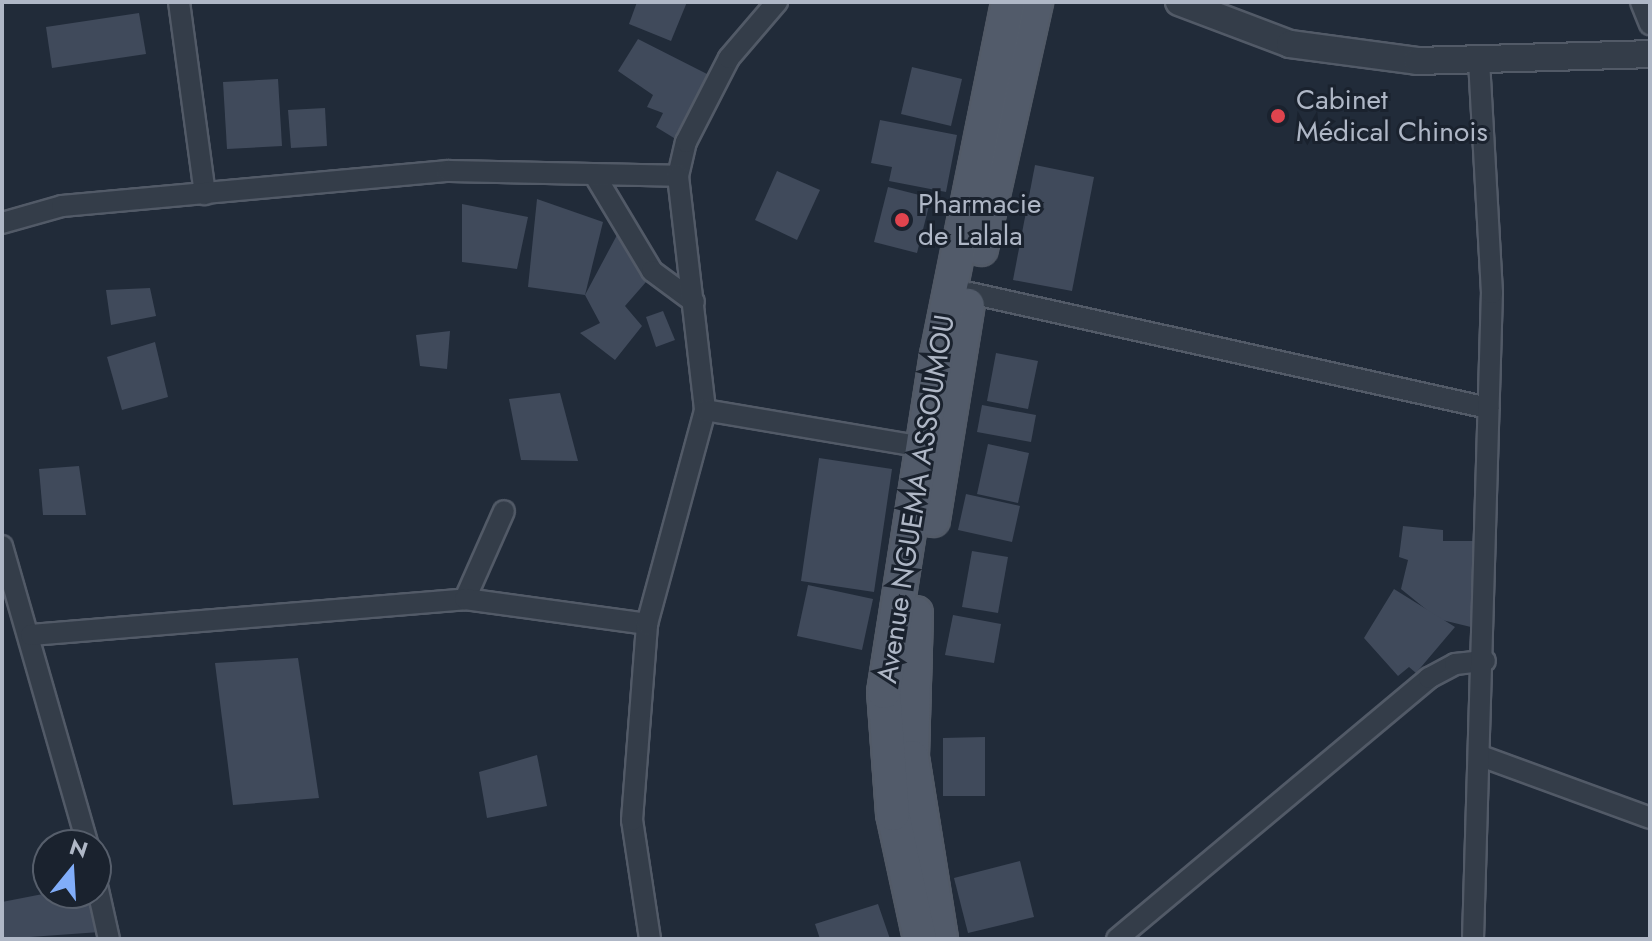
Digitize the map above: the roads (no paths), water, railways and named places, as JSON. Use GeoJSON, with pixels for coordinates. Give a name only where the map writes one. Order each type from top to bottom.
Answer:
{"type":"FeatureCollection","features":[{"type":"Feature","properties":{"kind":"main road"},"geometry":{"type":"LineString","coordinates":[[992,156],[1008,2]]}},
{"type":"Feature","properties":{"kind":"main road"},"geometry":{"type":"LineString","coordinates":[[992,156],[1036,2]]}},
{"type":"Feature","properties":{"kind":"main road","name":"Avenue NGUEMA ASSOUMOU"},"geometry":{"type":"LineString","coordinates":[[941,939],[916,805],[910,675],[992,156]]}},
{"type":"Feature","properties":{"kind":"main road","name":"Avenue NGUEMA ASSOUMOU"},"geometry":{"type":"LineString","coordinates":[[920,939],[893,814],[884,692],[923,447],[992,156]]}},
{"type":"Feature","properties":{"kind":"street"},"geometry":{"type":"LineString","coordinates":[[179,2],[205,194]]}},
{"type":"Feature","properties":{"kind":"street"},"geometry":{"type":"LineString","coordinates":[[650,939],[632,820],[647,624],[705,410],[694,302],[680,241],[678,176],[686,142],[729,58],[777,2]]}},
{"type":"Feature","properties":{"kind":"street"},"geometry":{"type":"LineString","coordinates":[[1641,2],[1650,24]]}},
{"type":"Feature","properties":{"kind":"street"},"geometry":{"type":"LineString","coordinates":[[1182,3],[1290,44],[1479,62],[1650,54]]}},
{"type":"Feature","properties":{"kind":"street"},"geometry":{"type":"LineString","coordinates":[[1473,939],[1485,661],[1491,179],[1479,62]]}},
{"type":"Feature","properties":{"kind":"street"},"geometry":{"type":"LineString","coordinates":[[2,223],[62,206],[448,171],[678,176]]}},
{"type":"Feature","properties":{"kind":"street"},"geometry":{"type":"LineString","coordinates":[[594,174],[652,271],[694,302]]}},
{"type":"Feature","properties":{"kind":"street"},"geometry":{"type":"LineString","coordinates":[[970,293],[1488,408]]}},
{"type":"Feature","properties":{"kind":"street"},"geometry":{"type":"LineString","coordinates":[[705,410],[923,447]]}},
{"type":"Feature","properties":{"kind":"street"},"geometry":{"type":"LineString","coordinates":[[465,599],[504,511]]}},
{"type":"Feature","properties":{"kind":"street"},"geometry":{"type":"LineString","coordinates":[[2,546],[31,635],[84,829]]}},
{"type":"Feature","properties":{"kind":"street"},"geometry":{"type":"LineString","coordinates":[[31,635],[465,599],[647,624]]}},
{"type":"Feature","properties":{"kind":"street"},"geometry":{"type":"LineString","coordinates":[[1117,939],[1429,678],[1455,664],[1485,661]]}},
{"type":"Feature","properties":{"kind":"street"},"geometry":{"type":"LineString","coordinates":[[1481,756],[1650,818]]}},
{"type":"Feature","properties":{"kind":"street"},"geometry":{"type":"LineString","coordinates":[[102,909],[109,939]]}},
{"type":"Feature","properties":{"kind":"place","name":"Cabinet Médical Chinois"},"geometry":{"type":"Point","coordinates":[1278,116]}},
{"type":"Feature","properties":{"kind":"place","name":"Pharmacie de Lalala"},"geometry":{"type":"Point","coordinates":[902,220]}}]}
